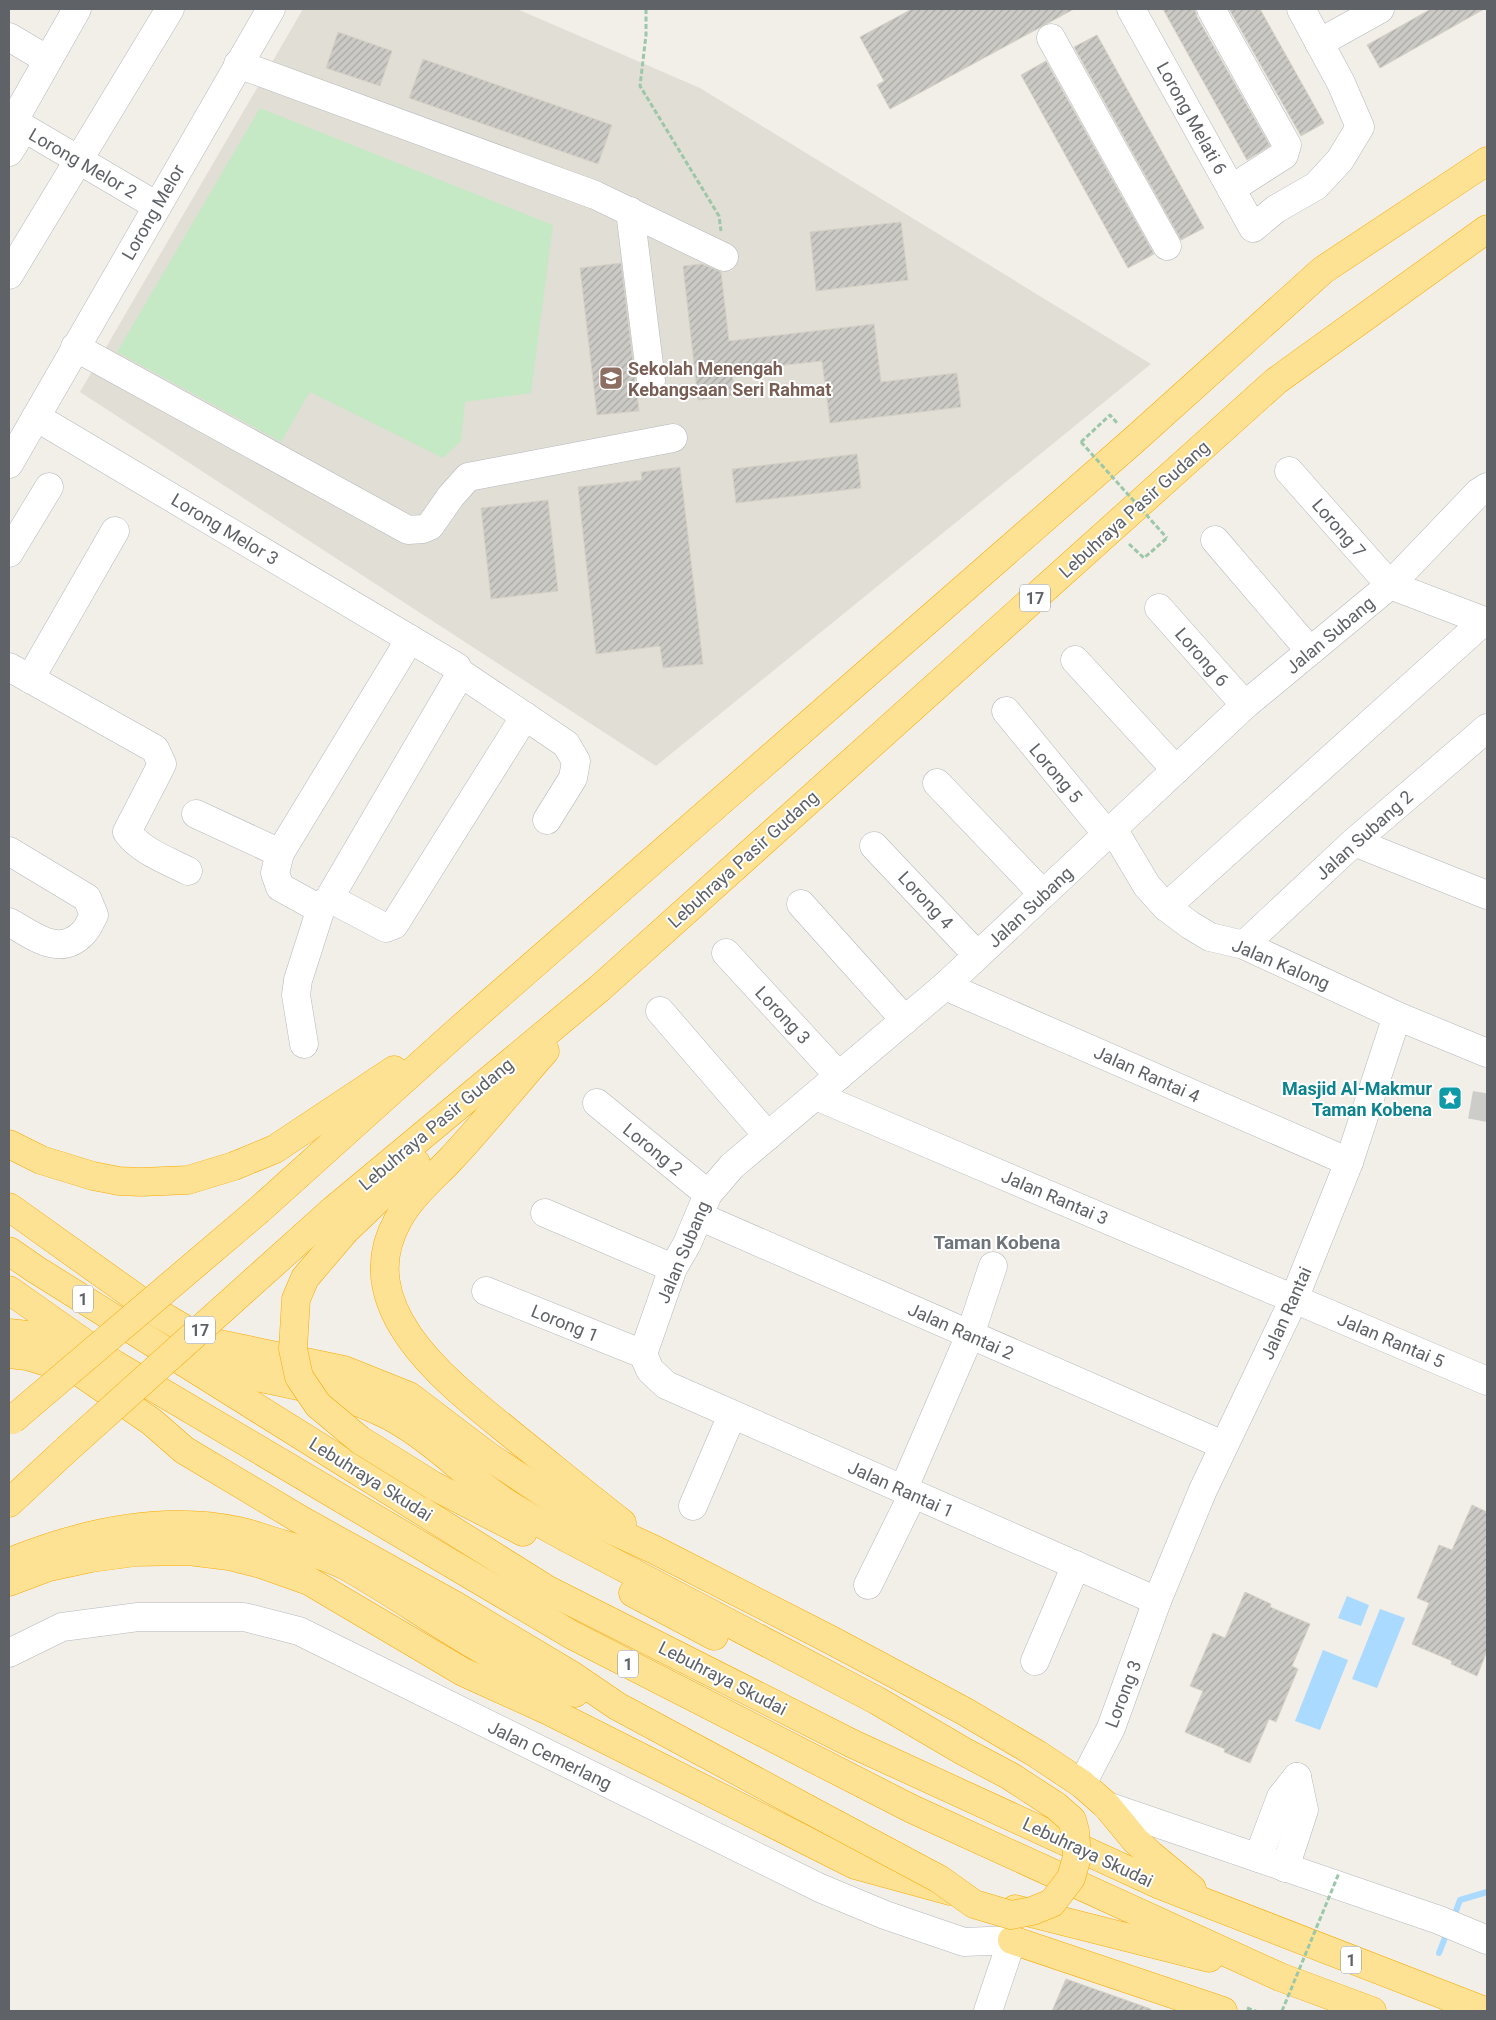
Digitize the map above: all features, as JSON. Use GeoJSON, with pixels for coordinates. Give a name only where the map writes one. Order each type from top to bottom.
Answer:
{"type":"FeatureCollection","features":[{"type":"Feature","properties":{"kind":"highway"},"geometry":{"type":"LineString","coordinates":[[10,1421],[259,1210],[460,1029],[1112,459],[1324,270],[1487,161]]}},
{"type":"Feature","properties":{"kind":"highway","name":"Lebuhraya Pasir Gudang"},"geometry":{"type":"LineString","coordinates":[[9,1503],[67,1449],[339,1221],[1276,381],[1487,229]]}},
{"type":"Feature","properties":{"kind":"highway"},"geometry":{"type":"LineString","coordinates":[[600,988],[450,1160],[422,1188],[398,1220],[384,1257],[390,1299],[409,1338],[439,1373],[655,1550]]}},
{"type":"Feature","properties":{"kind":"highway"},"geometry":{"type":"LineString","coordinates":[[9,1144],[41,1160],[93,1176],[119,1181],[141,1182],[188,1180],[234,1166],[275,1149],[317,1119],[460,1029]]}},
{"type":"Feature","properties":{"kind":"highway"},"geometry":{"type":"LineString","coordinates":[[9,1207],[156,1312],[205,1341],[344,1370],[409,1396],[488,1456],[571,1511],[655,1550],[831,1640],[964,1711],[1037,1754],[1082,1784],[1107,1806],[1135,1840],[1151,1855],[1217,1908]]}},
{"type":"Feature","properties":{"kind":"highway"},"geometry":{"type":"LineString","coordinates":[[339,1221],[305,1278],[296,1299],[293,1349],[299,1377],[318,1405],[353,1434],[434,1486],[567,1556],[672,1615],[1056,1806]]}},
{"type":"Feature","properties":{"kind":"highway","name":"Lebuhraya Skudai"},"geometry":{"type":"LineString","coordinates":[[9,1251],[548,1590],[852,1744],[1160,1885],[1485,2011]]}},
{"type":"Feature","properties":{"kind":"highway","name":"Lebuhraya Skudai"},"geometry":{"type":"LineString","coordinates":[[9,1290],[114,1364],[572,1635],[912,1809],[1280,1976],[1372,2011]]}},
{"type":"Feature","properties":{"kind":"highway"},"geometry":{"type":"LineString","coordinates":[[9,1333],[28,1336],[114,1364]]}},
{"type":"Feature","properties":{"kind":"highway"},"geometry":{"type":"LineString","coordinates":[[9,1562],[42,1549],[134,1527],[187,1525],[238,1531],[344,1565],[573,1676],[617,1706],[939,1879],[974,1904],[1011,1915],[1032,1911],[1052,1903],[1071,1878],[1077,1857],[1072,1820],[1056,1806],[1010,1776],[963,1751],[896,1711],[567,1538],[518,1510],[490,1491],[436,1448],[391,1417],[347,1398],[222,1370],[157,1345]]}},
{"type":"Feature","properties":{"kind":"highway"},"geometry":{"type":"LineString","coordinates":[[9,1354],[27,1356],[78,1371],[152,1422],[184,1450],[301,1520],[448,1615]]}},
{"type":"Feature","properties":{"kind":"highway"},"geometry":{"type":"LineString","coordinates":[[9,1582],[49,1567],[91,1558],[136,1552],[188,1552],[229,1556],[261,1564],[309,1581],[464,1672],[549,1711],[855,1865],[1050,1918],[1280,1976]]}},
{"type":"Feature","properties":{"kind":"highway"},"geometry":{"type":"LineString","coordinates":[[1012,1940],[1050,1918]]}},
{"type":"Feature","properties":{"kind":"highway"},"geometry":{"type":"LineString","coordinates":[[1012,1940],[1223,2011]]}},
{"type":"Feature","properties":{"kind":"street"},"geometry":{"type":"LineString","coordinates":[[9,152],[15,123],[77,9]]}},
{"type":"Feature","properties":{"kind":"street"},"geometry":{"type":"LineString","coordinates":[[9,275],[170,9]]}},
{"type":"Feature","properties":{"kind":"street","name":"Lorong Melor"},"geometry":{"type":"LineString","coordinates":[[36,416],[271,9]]}},
{"type":"Feature","properties":{"kind":"street","name":"Lorong Melati 6"},"geometry":{"type":"LineString","coordinates":[[1131,9],[1253,228],[1276,209],[1316,186],[1340,160],[1360,127],[1341,82],[1319,43]]}},
{"type":"Feature","properties":{"kind":"street"},"geometry":{"type":"LineString","coordinates":[[1211,9],[1286,145],[1284,155],[1231,189]]}},
{"type":"Feature","properties":{"kind":"street"},"geometry":{"type":"LineString","coordinates":[[1301,9],[1319,43],[1380,9]]}},
{"type":"Feature","properties":{"kind":"street"},"geometry":{"type":"LineString","coordinates":[[9,37],[48,60]]}},
{"type":"Feature","properties":{"kind":"street"},"geometry":{"type":"LineString","coordinates":[[1051,38],[1167,246]]}},
{"type":"Feature","properties":{"kind":"street"},"geometry":{"type":"LineString","coordinates":[[238,64],[595,195],[724,257]]}},
{"type":"Feature","properties":{"kind":"street","name":"Lorong Melor 2"},"geometry":{"type":"LineString","coordinates":[[15,123],[157,206]]}},
{"type":"Feature","properties":{"kind":"street"},"geometry":{"type":"LineString","coordinates":[[630,211],[651,381]]}},
{"type":"Feature","properties":{"kind":"street"},"geometry":{"type":"LineString","coordinates":[[75,347],[408,530],[422,529],[430,526],[463,481],[477,474],[674,438]]}},
{"type":"Feature","properties":{"kind":"street"},"geometry":{"type":"LineString","coordinates":[[10,458],[36,416]]}},
{"type":"Feature","properties":{"kind":"street","name":"Lorong Melor 3"},"geometry":{"type":"LineString","coordinates":[[36,416],[457,667],[459,672],[566,744],[576,761],[573,778],[547,820]]}},
{"type":"Feature","properties":{"kind":"street","name":"Lorong 7"},"geometry":{"type":"LineString","coordinates":[[1289,471],[1390,586]]}},
{"type":"Feature","properties":{"kind":"street"},"geometry":{"type":"LineString","coordinates":[[9,553],[49,487]]}},
{"type":"Feature","properties":{"kind":"street","name":"Jalan Subang"},"geometry":{"type":"LineString","coordinates":[[647,1362],[673,1268],[687,1244],[704,1205],[732,1166],[945,986],[1245,705],[1390,586],[1479,492],[1487,487]]}},
{"type":"Feature","properties":{"kind":"street"},"geometry":{"type":"LineString","coordinates":[[115,531],[19,673],[154,749],[162,764],[127,832],[135,842],[147,850],[188,870]]}},
{"type":"Feature","properties":{"kind":"street"},"geometry":{"type":"LineString","coordinates":[[1215,540],[1310,651]]}},
{"type":"Feature","properties":{"kind":"street"},"geometry":{"type":"LineString","coordinates":[[1166,907],[1486,621],[1390,586]]}},
{"type":"Feature","properties":{"kind":"street","name":"Lorong 6"},"geometry":{"type":"LineString","coordinates":[[1159,608],[1245,705]]}},
{"type":"Feature","properties":{"kind":"street"},"geometry":{"type":"LineString","coordinates":[[410,639],[280,853],[275,873],[280,887],[316,907],[326,902],[386,928],[394,925],[525,716]]}},
{"type":"Feature","properties":{"kind":"street"},"geometry":{"type":"LineString","coordinates":[[1075,660],[1176,770]]}},
{"type":"Feature","properties":{"kind":"street"},"geometry":{"type":"LineString","coordinates":[[304,1044],[296,995],[298,980],[326,902],[458,678],[459,672]]}},
{"type":"Feature","properties":{"kind":"street","name":"Lorong 5"},"geometry":{"type":"LineString","coordinates":[[1006,711],[1110,832]]}},
{"type":"Feature","properties":{"kind":"street","name":"Jalan Subang 2"},"geometry":{"type":"LineString","coordinates":[[1244,945],[1354,842],[1475,754],[1487,728]]}},
{"type":"Feature","properties":{"kind":"street"},"geometry":{"type":"LineString","coordinates":[[936,783],[1043,894]]}},
{"type":"Feature","properties":{"kind":"street"},"geometry":{"type":"LineString","coordinates":[[196,814],[280,853]]}},
{"type":"Feature","properties":{"kind":"street","name":"Jalan Kalong"},"geometry":{"type":"LineString","coordinates":[[1110,832],[1147,886],[1166,907],[1190,925],[1210,936],[1244,945],[1397,1016],[1487,1053]]}},
{"type":"Feature","properties":{"kind":"street"},"geometry":{"type":"LineString","coordinates":[[1354,842],[1487,895]]}},
{"type":"Feature","properties":{"kind":"street","name":"Lorong 4"},"geometry":{"type":"LineString","coordinates":[[874,846],[977,955]]}},
{"type":"Feature","properties":{"kind":"street"},"geometry":{"type":"LineString","coordinates":[[9,852],[88,898],[94,915],[84,932],[71,942],[60,945],[50,945],[9,922]]}},
{"type":"Feature","properties":{"kind":"street"},"geometry":{"type":"LineString","coordinates":[[801,904],[905,1020]]}},
{"type":"Feature","properties":{"kind":"street","name":"Lorong 3"},"geometry":{"type":"LineString","coordinates":[[726,954],[839,1076]]}},
{"type":"Feature","properties":{"kind":"street","name":"Jalan Rantai 4"},"geometry":{"type":"LineString","coordinates":[[945,986],[1349,1162]]}},
{"type":"Feature","properties":{"kind":"street"},"geometry":{"type":"LineString","coordinates":[[660,1010],[768,1136]]}},
{"type":"Feature","properties":{"kind":"street","name":"Jalan Rantai"},"geometry":{"type":"LineString","coordinates":[[1157,1601],[1223,1445],[1294,1299],[1349,1162],[1397,1016]]}},
{"type":"Feature","properties":{"kind":"street","name":"Jalan Rantai 3"},"geometry":{"type":"LineString","coordinates":[[816,1096],[1294,1299]]}},
{"type":"Feature","properties":{"kind":"street","name":"Lorong 2"},"geometry":{"type":"LineString","coordinates":[[598,1103],[704,1205]]}},
{"type":"Feature","properties":{"kind":"street","name":"Jalan Rantai 2"},"geometry":{"type":"LineString","coordinates":[[704,1205],[970,1335],[1223,1445]]}},
{"type":"Feature","properties":{"kind":"street"},"geometry":{"type":"LineString","coordinates":[[545,1213],[673,1268]]}},
{"type":"Feature","properties":{"kind":"street"},"geometry":{"type":"LineString","coordinates":[[868,1584],[908,1492],[970,1335],[993,1266]]}},
{"type":"Feature","properties":{"kind":"street","name":"Lorong 1"},"geometry":{"type":"LineString","coordinates":[[486,1291],[647,1362]]}},
{"type":"Feature","properties":{"kind":"street","name":"Jalan Rantai 5"},"geometry":{"type":"LineString","coordinates":[[1294,1299],[1487,1381]]}},
{"type":"Feature","properties":{"kind":"street","name":"Jalan Rantai 1"},"geometry":{"type":"LineString","coordinates":[[647,1362],[666,1385],[1157,1601]]}},
{"type":"Feature","properties":{"kind":"street"},"geometry":{"type":"LineString","coordinates":[[693,1506],[732,1415]]}},
{"type":"Feature","properties":{"kind":"street"},"geometry":{"type":"LineString","coordinates":[[1035,1661],[1076,1566]]}},
{"type":"Feature","properties":{"kind":"street","name":"Lorong 3"},"geometry":{"type":"LineString","coordinates":[[1082,1784],[1112,1728],[1157,1601]]}},
{"type":"Feature","properties":{"kind":"street","name":"Jalan Cemerlang"},"geometry":{"type":"LineString","coordinates":[[9,1653],[62,1627],[138,1617],[244,1617],[299,1630],[820,1888],[885,1915],[964,1942],[1012,1940]]}},
{"type":"Feature","properties":{"kind":"street"},"geometry":{"type":"LineString","coordinates":[[1258,1858],[1281,1797],[1298,1777],[1304,1810],[1286,1868]]}},
{"type":"Feature","properties":{"kind":"street"},"geometry":{"type":"LineString","coordinates":[[1107,1806],[1439,1920],[1477,1936]]}},
{"type":"Feature","properties":{"kind":"street"},"geometry":{"type":"LineString","coordinates":[[992,2010],[1012,1940]]}},
{"type":"Feature","properties":{"kind":"path"},"geometry":{"type":"LineString","coordinates":[[646,9],[646,35],[640,86],[719,216],[724,257]]}},
{"type":"Feature","properties":{"kind":"path"},"geometry":{"type":"LineString","coordinates":[[1110,415],[1081,442],[1167,538],[1144,558]]}},
{"type":"Feature","properties":{"kind":"path"},"geometry":{"type":"LineString","coordinates":[[1282,2011],[1339,1873]]}},
{"type":"Feature","properties":{"kind":"shaded area","name":"Sekolah Menengah Kebangsaan Seri Rahmat"},"geometry":{"type":"Polygon","coordinates":[[[303,9],[517,9],[700,88],[1151,364],[656,766],[80,392],[303,9]]]}},
{"type":"Feature","properties":{"kind":"green space"},"geometry":{"type":"Polygon","coordinates":[[[260,108],[553,225],[531,393],[465,402],[461,441],[443,458],[310,392],[281,442],[117,352],[260,108]]]}},
{"type":"Feature","properties":{"kind":"water"},"geometry":{"type":"Polygon","coordinates":[[[1347,1596],[1369,1605],[1361,1626],[1338,1618],[1347,1596]]]}},
{"type":"Feature","properties":{"kind":"water"},"geometry":{"type":"Polygon","coordinates":[[[1380,1609],[1405,1618],[1377,1688],[1352,1679],[1380,1609]]]}},
{"type":"Feature","properties":{"kind":"water"},"geometry":{"type":"Polygon","coordinates":[[[1323,1650],[1348,1660],[1320,1730],[1295,1721],[1323,1650]]]}},
{"type":"Feature","properties":{"kind":"building"},"geometry":{"type":"Polygon","coordinates":[[[912,9],[1074,9],[890,109],[877,85],[884,81],[860,37],[912,9]]]}},
{"type":"Feature","properties":{"kind":"building"},"geometry":{"type":"Polygon","coordinates":[[[1163,9],[1195,9],[1197,17],[1270,146],[1247,160],[1163,9]]]}},
{"type":"Feature","properties":{"kind":"building"},"geometry":{"type":"Polygon","coordinates":[[[1229,9],[1260,9],[1324,123],[1301,136],[1229,9]]]}},
{"type":"Feature","properties":{"kind":"building"},"geometry":{"type":"Polygon","coordinates":[[[1431,9],[1484,9],[1380,68],[1367,45],[1431,9]]]}},
{"type":"Feature","properties":{"kind":"building"},"geometry":{"type":"Polygon","coordinates":[[[338,32],[392,51],[380,86],[326,68],[338,32]]]}},
{"type":"Feature","properties":{"kind":"building"},"geometry":{"type":"Polygon","coordinates":[[[1097,35],[1204,228],[1181,240],[1074,47],[1097,35]]]}},
{"type":"Feature","properties":{"kind":"building"},"geometry":{"type":"Polygon","coordinates":[[[423,59],[612,125],[598,164],[409,98],[423,59]]]}},
{"type":"Feature","properties":{"kind":"building"},"geometry":{"type":"Polygon","coordinates":[[[1046,61],[1154,254],[1128,268],[1021,75],[1046,61]]]}},
{"type":"Feature","properties":{"kind":"building"},"geometry":{"type":"Polygon","coordinates":[[[901,222],[908,280],[816,291],[810,232],[901,222]]]}},
{"type":"Feature","properties":{"kind":"building"},"geometry":{"type":"Polygon","coordinates":[[[621,263],[639,411],[597,415],[580,268],[621,263]]]}},
{"type":"Feature","properties":{"kind":"building"},"geometry":{"type":"Polygon","coordinates":[[[702,264],[721,272],[729,341],[874,324],[881,382],[957,373],[961,407],[830,423],[822,361],[732,371],[735,395],[698,400],[683,266],[702,264]]]}},
{"type":"Feature","properties":{"kind":"building"},"geometry":{"type":"Polygon","coordinates":[[[857,454],[861,488],[736,503],[732,469],[857,454]]]}},
{"type":"Feature","properties":{"kind":"building"},"geometry":{"type":"Polygon","coordinates":[[[680,467],[703,664],[663,668],[660,646],[596,654],[578,487],[642,480],[641,472],[680,467]]]}},
{"type":"Feature","properties":{"kind":"building"},"geometry":{"type":"Polygon","coordinates":[[[548,500],[558,591],[491,599],[481,508],[548,500]]]}},
{"type":"Feature","properties":{"kind":"building"},"geometry":{"type":"Polygon","coordinates":[[[1472,1505],[1487,1512],[1487,1651],[1477,1676],[1451,1664],[1452,1661],[1412,1644],[1429,1603],[1417,1598],[1439,1545],[1452,1550],[1472,1505]]]}},
{"type":"Feature","properties":{"kind":"building"},"geometry":{"type":"Polygon","coordinates":[[[1245,1592],[1271,1604],[1270,1607],[1310,1624],[1292,1666],[1298,1669],[1276,1722],[1269,1719],[1250,1763],[1224,1752],[1225,1749],[1185,1732],[1203,1691],[1190,1686],[1213,1633],[1225,1638],[1245,1592]]]}},
{"type":"Feature","properties":{"kind":"building"},"geometry":{"type":"Polygon","coordinates":[[[1066,1979],[1151,2009],[1151,2011],[1052,2011],[1066,1979]]]}},
{"type":"Feature","properties":{"kind":"waterway"},"geometry":{"type":"LineString","coordinates":[[1453,1919],[1460,1900],[1487,1892]]}},
{"type":"Feature","properties":{"kind":"waterway"},"geometry":{"type":"LineString","coordinates":[[1439,1953],[1448,1930]]}},
{"type":"Feature","properties":{"kind":"tunnel"},"geometry":{"type":"LineString","coordinates":[[1482,1121],[1487,1092]]}},
{"type":"Feature","properties":{"kind":"place","name":"Sekolah Menengah Kebangsaan Seri Rahmat"},"geometry":{"type":"Point","coordinates":[611,378]}},
{"type":"Feature","properties":{"kind":"place","name":"Masjid Al-Makmur Taman Kobena"},"geometry":{"type":"Point","coordinates":[1450,1098]}},
{"type":"Feature","properties":{"kind":"district","name":"Taman Kobena"},"geometry":{"type":"Point","coordinates":[997,1242]}}]}
